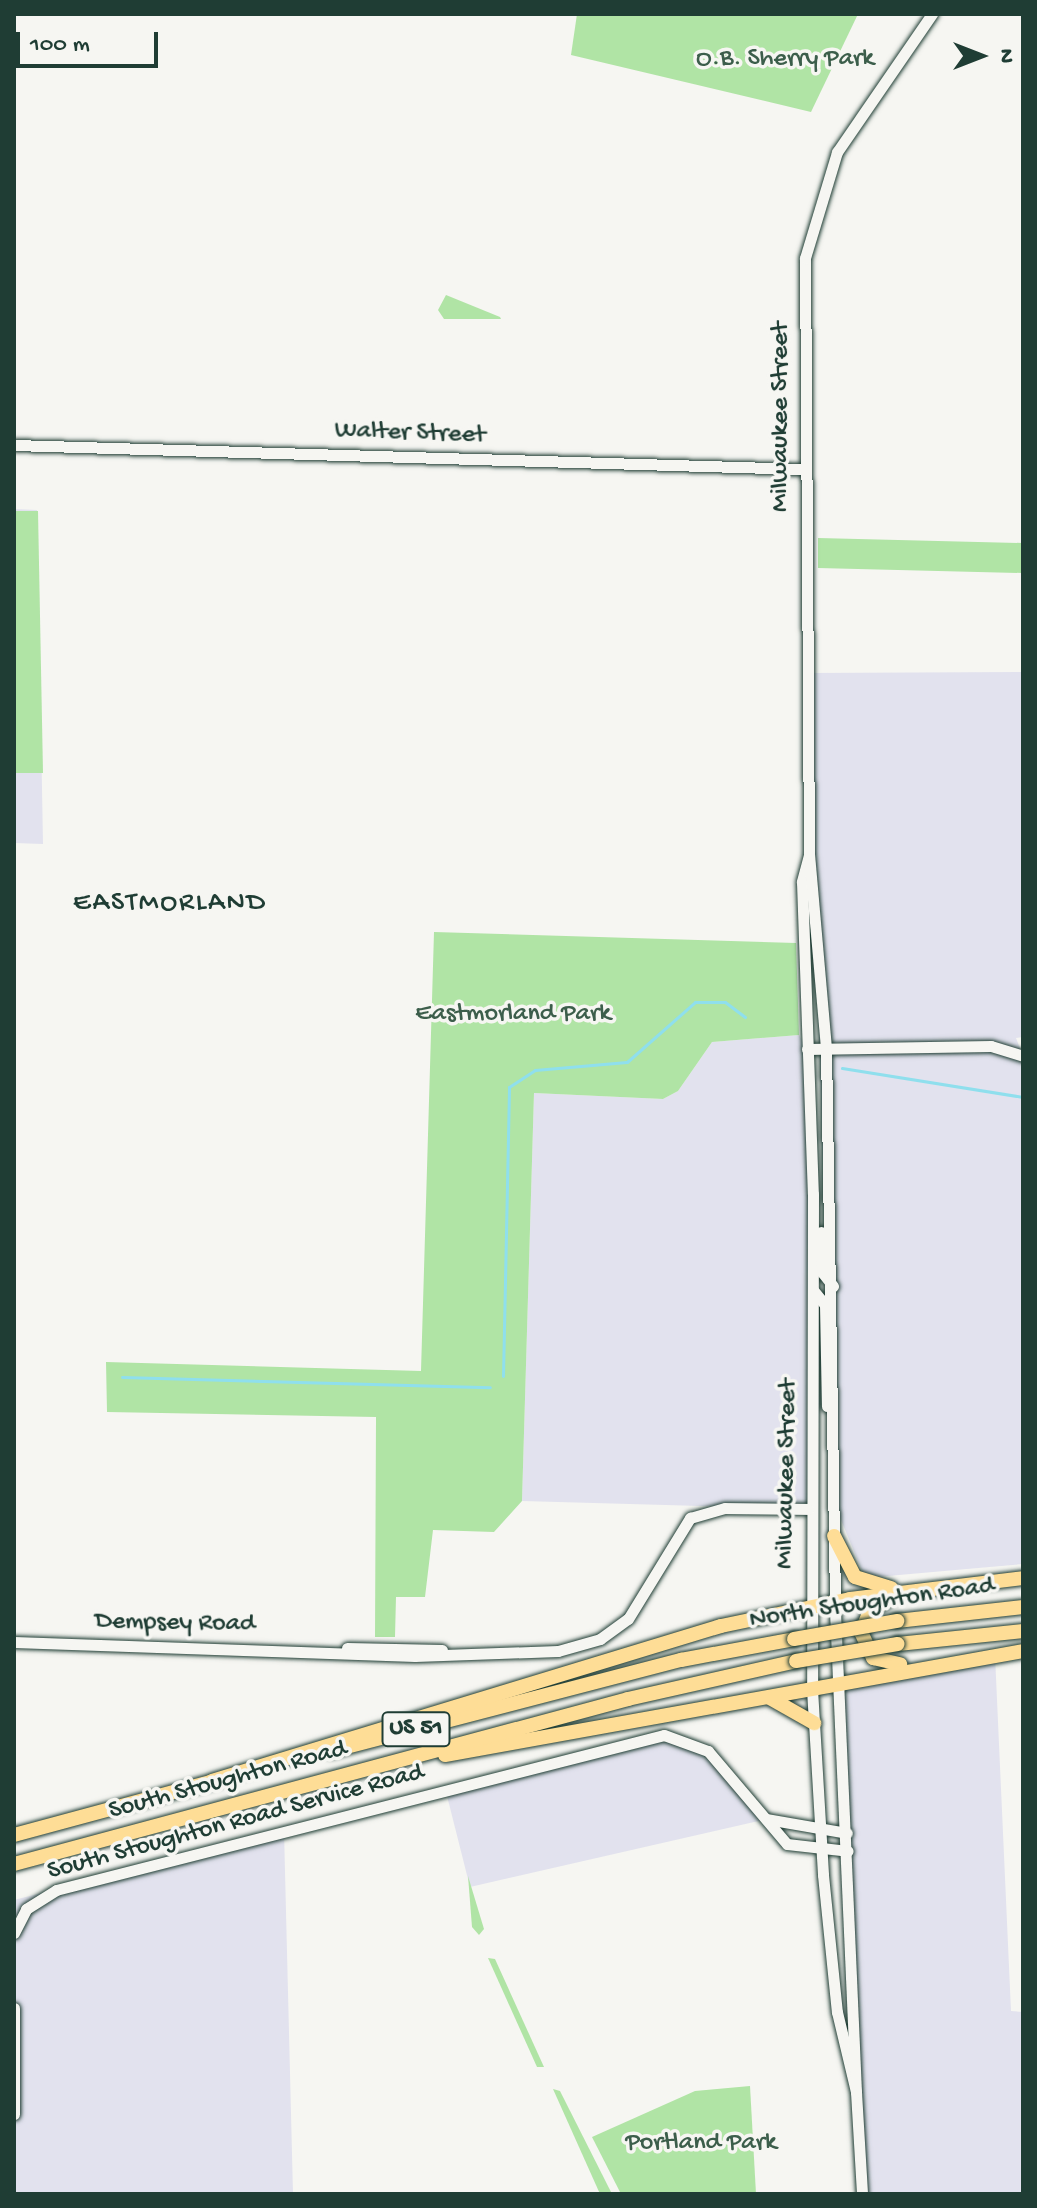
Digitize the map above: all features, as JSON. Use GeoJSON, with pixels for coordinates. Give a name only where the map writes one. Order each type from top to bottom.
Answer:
{"type":"FeatureCollection","features":[{"type":"Feature","properties":{"kind":"main road"},"geometry":{"type":"LineString","coordinates":[[834,1536],[855,1577],[903,1591]]}},
{"type":"Feature","properties":{"kind":"main road"},"geometry":{"type":"LineString","coordinates":[[212,1781],[404,1718],[721,1626],[903,1591],[1023,1578]]}},
{"type":"Feature","properties":{"kind":"main road"},"geometry":{"type":"LineString","coordinates":[[903,1591],[865,1617],[863,1642],[879,1661],[922,1665]]}},
{"type":"Feature","properties":{"kind":"main road","name":"North Stoughton Road"},"geometry":{"type":"LineString","coordinates":[[729,1650],[897,1621],[1023,1607]]}},
{"type":"Feature","properties":{"kind":"main road","name":"North Stoughton Road"},"geometry":{"type":"LineString","coordinates":[[733,1672],[898,1644],[1023,1631]]}},
{"type":"Feature","properties":{"kind":"main road","name":"South Stoughton Road"},"geometry":{"type":"LineString","coordinates":[[14,1835],[212,1781],[729,1650]]}},
{"type":"Feature","properties":{"kind":"main road"},"geometry":{"type":"LineString","coordinates":[[401,1760],[770,1698],[922,1665],[1023,1651]]}},
{"type":"Feature","properties":{"kind":"main road","name":"South Stoughton Road"},"geometry":{"type":"LineString","coordinates":[[14,1864],[733,1672]]}},
{"type":"Feature","properties":{"kind":"main road"},"geometry":{"type":"LineString","coordinates":[[770,1698],[814,1723]]}},
{"type":"Feature","properties":{"kind":"street","name":"Milwaukee Street"},"geometry":{"type":"LineString","coordinates":[[862,2194],[835,1602],[833,1286],[826,1048],[809,855],[805,258],[817,201],[837,152],[932,14]]}},
{"type":"Feature","properties":{"kind":"street","name":"Walter Street"},"geometry":{"type":"LineString","coordinates":[[14,445],[805,469]]}},
{"type":"Feature","properties":{"kind":"street","name":"Milwaukee Street"},"geometry":{"type":"LineString","coordinates":[[809,855],[802,882],[813,1184],[808,1509],[812,1689],[821,1852],[837,2012],[856,2092]]}},
{"type":"Feature","properties":{"kind":"street"},"geometry":{"type":"LineString","coordinates":[[807,1049],[991,1046],[1023,1056]]}},
{"type":"Feature","properties":{"kind":"street"},"geometry":{"type":"LineString","coordinates":[[813,1184],[822,1272],[833,1286]]}},
{"type":"Feature","properties":{"kind":"street"},"geometry":{"type":"LineString","coordinates":[[813,1290],[825,1305],[823,1371],[833,1442]]}},
{"type":"Feature","properties":{"kind":"street","name":"Dempsey Road"},"geometry":{"type":"LineString","coordinates":[[14,1642],[547,1653],[600,1639],[633,1613],[690,1518],[717,1509],[808,1509]]}},
{"type":"Feature","properties":{"kind":"street","name":"South Stoughton Road Service Road"},"geometry":{"type":"LineString","coordinates":[[14,1933],[20,1918],[56,1890],[664,1735],[708,1751],[787,1844],[821,1852],[848,1851]]}},
{"type":"Feature","properties":{"kind":"street"},"geometry":{"type":"LineString","coordinates":[[767,1819],[820,1832],[847,1833]]}},
{"type":"Feature","properties":{"kind":"street"},"geometry":{"type":"LineString","coordinates":[[14,2008],[14,2114]]}},
{"type":"Feature","properties":{"kind":"shaded area"},"geometry":{"type":"Polygon","coordinates":[[[14,509],[37,510],[43,844],[14,843],[14,509]]]}},
{"type":"Feature","properties":{"kind":"shaded area"},"geometry":{"type":"Polygon","coordinates":[[[1023,672],[1023,1037],[1016,1038],[1023,1056],[1023,1564],[865,1578],[834,1503],[807,673],[1023,672]]]}},
{"type":"Feature","properties":{"kind":"shaded area"},"geometry":{"type":"Polygon","coordinates":[[[799,1035],[807,1049],[813,1290],[808,1509],[522,1501],[534,1093],[663,1099],[678,1091],[712,1042],[799,1035]]]}},
{"type":"Feature","properties":{"kind":"shaded area"},"geometry":{"type":"Polygon","coordinates":[[[995,1655],[1011,2011],[1023,2012],[1023,2194],[862,2194],[839,1682],[995,1655]]]}},
{"type":"Feature","properties":{"kind":"shaded area"},"geometry":{"type":"Polygon","coordinates":[[[664,1735],[700,1745],[767,1819],[470,1887],[446,1792],[664,1735]]]}},
{"type":"Feature","properties":{"kind":"shaded area"},"geometry":{"type":"Polygon","coordinates":[[[284,1831],[293,2194],[14,2194],[14,1900],[284,1831]]]}},
{"type":"Feature","properties":{"kind":"green space","name":"O.B. Sherry Park"},"geometry":{"type":"Polygon","coordinates":[[[577,14],[858,14],[811,112],[571,55],[577,14]]]}},
{"type":"Feature","properties":{"kind":"green space"},"geometry":{"type":"Polygon","coordinates":[[[446,295],[501,319],[444,319],[438,310],[446,295]]]}},
{"type":"Feature","properties":{"kind":"green space"},"geometry":{"type":"Polygon","coordinates":[[[14,511],[38,511],[43,773],[14,773],[14,511]]]}},
{"type":"Feature","properties":{"kind":"green space"},"geometry":{"type":"Polygon","coordinates":[[[818,538],[1023,543],[1023,573],[818,568],[818,538]]]}},
{"type":"Feature","properties":{"kind":"green space","name":"Eastmorland Park"},"geometry":{"type":"Polygon","coordinates":[[[434,932],[796,943],[799,1035],[712,1042],[678,1091],[663,1099],[534,1093],[522,1501],[494,1532],[433,1530],[425,1597],[396,1597],[395,1637],[375,1637],[376,1417],[107,1412],[106,1362],[421,1371],[434,932]]]}},
{"type":"Feature","properties":{"kind":"green space"},"geometry":{"type":"Polygon","coordinates":[[[468,1876],[484,1929],[479,1935],[472,1927],[468,1876]]]}},
{"type":"Feature","properties":{"kind":"green space"},"geometry":{"type":"Polygon","coordinates":[[[488,1958],[495,1959],[544,2067],[537,2067],[488,1958]]]}},
{"type":"Feature","properties":{"kind":"green space","name":"Portland Park"},"geometry":{"type":"Polygon","coordinates":[[[750,2086],[756,2194],[621,2194],[592,2137],[695,2091],[750,2086]]]}},
{"type":"Feature","properties":{"kind":"green space"},"geometry":{"type":"Polygon","coordinates":[[[553,2089],[560,2091],[612,2194],[600,2194],[553,2089]]]}},
{"type":"Feature","properties":{"kind":"waterway"},"geometry":{"type":"LineString","coordinates":[[503,1376],[509,1087],[535,1070],[627,1062],[695,1002],[725,1002],[745,1017]]}},
{"type":"Feature","properties":{"kind":"waterway"},"geometry":{"type":"LineString","coordinates":[[842,1068],[1023,1097]]}},
{"type":"Feature","properties":{"kind":"waterway"},"geometry":{"type":"LineString","coordinates":[[122,1377],[490,1387]]}},
{"type":"Feature","properties":{"kind":"district","name":"EASTMORLAND"},"geometry":{"type":"Point","coordinates":[170,904]}}]}
